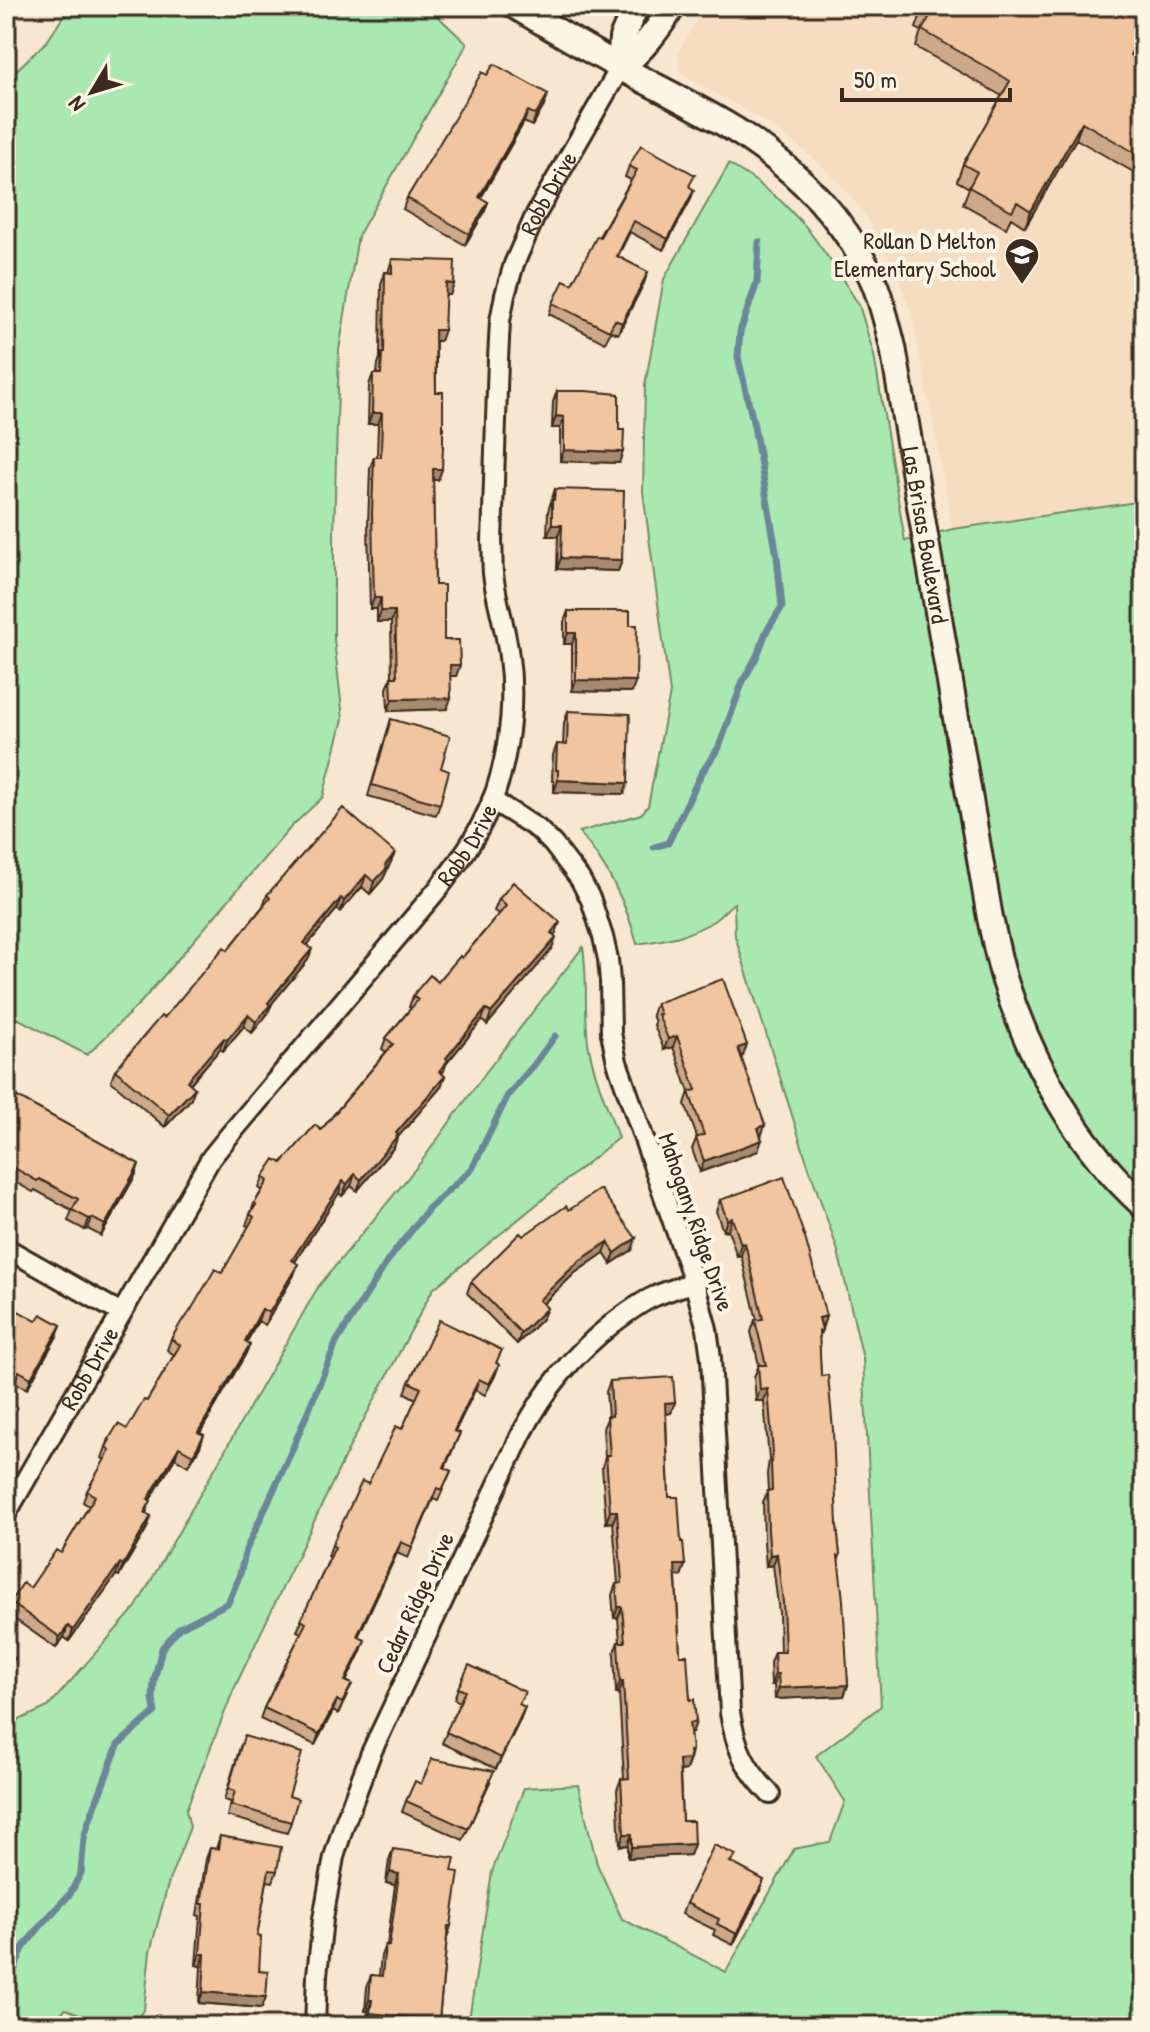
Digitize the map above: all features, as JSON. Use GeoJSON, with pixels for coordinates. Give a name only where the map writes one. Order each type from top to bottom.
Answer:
{"type":"FeatureCollection","features":[{"type":"Feature","properties":{"kind":"street","name":"Las Brisas Boulevard"},"geometry":{"type":"LineString","coordinates":[[515,6],[620,68],[742,134],[790,169],[844,229],[871,276],[893,347],[990,918],[1006,982],[1024,1032],[1047,1081],[1103,1163],[1144,1206]]}},
{"type":"Feature","properties":{"kind":"street","name":"Robb Drive"},"geometry":{"type":"LineString","coordinates":[[620,68],[622,38],[636,6]]}},
{"type":"Feature","properties":{"kind":"street","name":"Robb Drive"},"geometry":{"type":"LineString","coordinates":[[6,1514],[211,1158],[438,889],[472,840],[492,800],[507,742],[512,684],[493,572],[498,359],[505,295],[514,264],[536,214],[620,68],[652,38],[673,6]]}},
{"type":"Feature","properties":{"kind":"street","name":"Mahogany Ridge Drive"},"geometry":{"type":"LineString","coordinates":[[492,800],[538,829],[553,844],[580,879],[598,916],[608,959],[611,1033],[617,1062],[694,1282],[707,1329],[730,1713],[734,1737],[743,1761],[770,1794]]}},
{"type":"Feature","properties":{"kind":"street"},"geometry":{"type":"LineString","coordinates":[[6,1248],[121,1313]]}},
{"type":"Feature","properties":{"kind":"street","name":"Cedar Ridge Drive"},"geometry":{"type":"LineString","coordinates":[[315,2026],[323,1919],[334,1857],[344,1825],[371,1753],[522,1433],[553,1381],[586,1345],[627,1312],[652,1298],[694,1282]]}},
{"type":"Feature","properties":{"kind":"shaded area","name":"Rollan D Melton Elementary School"},"geometry":{"type":"Polygon","coordinates":[[[705,6],[1144,6],[1144,501],[953,529],[911,311],[891,261],[866,216],[842,186],[810,155],[765,122],[684,76],[678,68],[679,51],[705,6]]]}},
{"type":"Feature","properties":{"kind":"green space"},"geometry":{"type":"Polygon","coordinates":[[[70,6],[427,6],[467,44],[358,236],[339,350],[334,639],[343,719],[323,797],[291,827],[142,1001],[87,1055],[15,1017],[6,1024],[6,80],[48,40],[70,6]]]}},
{"type":"Feature","properties":{"kind":"green space"},"geometry":{"type":"Polygon","coordinates":[[[729,164],[781,201],[806,227],[859,305],[874,355],[905,541],[953,529],[1144,501],[1144,2026],[468,2026],[492,1872],[524,1788],[578,1785],[597,1864],[622,1919],[726,1972],[794,1849],[830,1842],[845,1801],[816,1756],[881,1706],[863,1359],[838,1251],[735,936],[734,903],[715,920],[697,930],[637,944],[614,884],[579,832],[641,814],[648,806],[670,693],[643,492],[645,385],[664,279],[729,164]]]}},
{"type":"Feature","properties":{"kind":"green space"},"geometry":{"type":"Polygon","coordinates":[[[583,947],[590,1054],[618,1138],[433,1289],[351,1444],[234,1689],[186,1810],[190,1827],[169,1881],[150,1952],[144,2009],[132,2026],[110,2026],[66,2009],[45,2026],[6,2026],[6,1726],[48,1707],[136,1607],[318,1287],[421,1162],[583,947]]]}},
{"type":"Feature","properties":{"kind":"building"},"geometry":{"type":"Polygon","coordinates":[[[925,6],[1046,6],[1050,9],[1052,6],[1144,6],[1144,31],[1130,55],[1144,63],[1144,158],[1082,122],[1031,211],[1017,202],[1012,211],[969,187],[977,172],[963,164],[1010,81],[922,30],[930,16],[922,11],[925,6]]]}},
{"type":"Feature","properties":{"kind":"building"},"geometry":{"type":"Polygon","coordinates":[[[494,64],[548,94],[536,115],[528,111],[479,197],[488,202],[469,234],[407,198],[482,72],[487,75],[494,64]]]}},
{"type":"Feature","properties":{"kind":"building"},"geometry":{"type":"Polygon","coordinates":[[[641,145],[695,175],[689,186],[694,190],[668,239],[634,221],[617,256],[648,272],[622,323],[615,320],[609,331],[553,303],[564,280],[572,284],[597,236],[600,237],[637,170],[629,166],[641,145]]]}},
{"type":"Feature","properties":{"kind":"building"},"geometry":{"type":"Polygon","coordinates":[[[392,259],[455,261],[454,284],[446,283],[444,330],[435,330],[436,392],[443,392],[443,447],[442,469],[433,469],[435,585],[444,585],[444,640],[459,640],[460,665],[450,665],[451,698],[392,699],[391,677],[397,677],[395,611],[381,611],[381,598],[374,598],[374,457],[381,457],[382,413],[372,413],[373,374],[381,374],[385,272],[392,273],[392,259]]]}},
{"type":"Feature","properties":{"kind":"building"},"geometry":{"type":"Polygon","coordinates":[[[557,391],[619,394],[619,430],[624,430],[623,452],[564,450],[564,417],[556,416],[557,391]]]}},
{"type":"Feature","properties":{"kind":"building"},"geometry":{"type":"Polygon","coordinates":[[[555,489],[624,491],[622,560],[561,558],[562,525],[552,525],[555,489]]]}},
{"type":"Feature","properties":{"kind":"building"},"geometry":{"type":"Polygon","coordinates":[[[568,611],[630,611],[630,625],[637,625],[636,681],[576,680],[576,633],[568,633],[568,611]]]}},
{"type":"Feature","properties":{"kind":"building"},"geometry":{"type":"Polygon","coordinates":[[[568,711],[630,714],[628,783],[558,780],[557,744],[567,745],[568,711]]]}},
{"type":"Feature","properties":{"kind":"building"},"geometry":{"type":"Polygon","coordinates":[[[391,719],[450,736],[441,768],[449,771],[440,804],[372,785],[391,719]]]}},
{"type":"Feature","properties":{"kind":"building"},"geometry":{"type":"Polygon","coordinates":[[[343,808],[395,853],[385,865],[387,868],[374,882],[366,875],[344,901],[341,898],[304,943],[312,949],[268,1003],[270,1005],[256,1022],[248,1015],[227,1040],[224,1038],[187,1081],[195,1088],[169,1115],[115,1070],[224,947],[228,950],[270,898],[267,895],[343,808]]]}},
{"type":"Feature","properties":{"kind":"building"},"geometry":{"type":"Polygon","coordinates":[[[513,882],[560,922],[551,933],[556,938],[491,1013],[486,1009],[446,1058],[448,1060],[439,1071],[445,1076],[361,1180],[355,1174],[347,1184],[343,1181],[292,1260],[298,1264],[269,1313],[262,1309],[245,1341],[250,1344],[198,1432],[204,1435],[193,1455],[179,1447],[148,1499],[151,1501],[144,1513],[151,1516],[123,1565],[120,1563],[73,1630],[68,1626],[60,1637],[10,1602],[23,1583],[30,1588],[56,1550],[61,1553],[95,1496],[87,1491],[110,1450],[106,1447],[109,1439],[118,1424],[127,1429],[180,1345],[171,1339],[215,1269],[222,1273],[254,1217],[250,1214],[268,1181],[263,1177],[275,1159],[282,1163],[315,1125],[321,1130],[393,1044],[386,1038],[418,1000],[413,996],[418,989],[430,975],[438,982],[460,956],[462,958],[506,906],[499,899],[513,882]]]}},
{"type":"Feature","properties":{"kind":"building"},"geometry":{"type":"Polygon","coordinates":[[[723,979],[747,1045],[738,1048],[765,1125],[758,1128],[762,1140],[704,1161],[696,1138],[704,1135],[689,1092],[696,1090],[677,1036],[668,1039],[656,1003],[723,979]]]}},
{"type":"Feature","properties":{"kind":"building"},"geometry":{"type":"Polygon","coordinates":[[[12,1094],[139,1164],[105,1225],[72,1210],[78,1199],[6,1163],[6,1103],[12,1094]]]}},
{"type":"Feature","properties":{"kind":"building"},"geometry":{"type":"Polygon","coordinates":[[[784,1177],[806,1241],[826,1316],[819,1318],[822,1330],[819,1331],[821,1376],[828,1375],[833,1430],[838,1556],[848,1685],[779,1688],[778,1674],[775,1674],[774,1652],[785,1652],[777,1554],[770,1555],[768,1531],[767,1491],[772,1490],[773,1453],[768,1389],[760,1390],[758,1365],[766,1365],[755,1320],[763,1319],[745,1243],[741,1244],[732,1218],[727,1220],[720,1200],[784,1177]]]}},
{"type":"Feature","properties":{"kind":"building"},"geometry":{"type":"Polygon","coordinates":[[[600,1189],[636,1238],[615,1253],[608,1242],[579,1261],[539,1300],[547,1308],[521,1333],[471,1282],[520,1233],[523,1236],[566,1206],[569,1210],[600,1189]]]}},
{"type":"Feature","properties":{"kind":"building"},"geometry":{"type":"Polygon","coordinates":[[[6,1304],[36,1321],[41,1314],[61,1325],[31,1378],[19,1371],[16,1378],[6,1372],[6,1304]]]}},
{"type":"Feature","properties":{"kind":"building"},"geometry":{"type":"Polygon","coordinates":[[[439,1320],[502,1350],[496,1363],[499,1365],[489,1384],[479,1379],[454,1431],[460,1433],[444,1467],[451,1471],[442,1490],[437,1488],[412,1547],[401,1542],[357,1636],[365,1640],[345,1681],[352,1684],[342,1703],[337,1700],[319,1734],[264,1708],[306,1623],[301,1620],[362,1481],[368,1484],[396,1426],[402,1429],[421,1388],[409,1382],[439,1320]]]}},
{"type":"Feature","properties":{"kind":"building"},"geometry":{"type":"Polygon","coordinates":[[[673,1377],[675,1402],[665,1403],[669,1497],[678,1497],[685,1565],[675,1565],[680,1655],[687,1655],[690,1700],[694,1699],[696,1722],[689,1723],[690,1759],[679,1760],[682,1821],[693,1821],[694,1844],[632,1847],[632,1834],[624,1834],[621,1779],[629,1778],[618,1642],[625,1642],[622,1607],[618,1607],[616,1584],[622,1583],[617,1511],[610,1511],[606,1455],[610,1455],[607,1417],[612,1416],[610,1381],[673,1377]]]}},
{"type":"Feature","properties":{"kind":"building"},"geometry":{"type":"Polygon","coordinates":[[[6,1645],[14,1659],[6,1664],[6,1645]]]}},
{"type":"Feature","properties":{"kind":"building"},"geometry":{"type":"Polygon","coordinates":[[[469,1665],[525,1692],[519,1704],[525,1707],[501,1758],[446,1732],[465,1691],[458,1688],[469,1665]]]}},
{"type":"Feature","properties":{"kind":"building"},"geometry":{"type":"Polygon","coordinates":[[[244,1736],[302,1753],[289,1796],[298,1799],[291,1822],[231,1805],[235,1791],[228,1789],[244,1736]]]}},
{"type":"Feature","properties":{"kind":"building"},"geometry":{"type":"Polygon","coordinates":[[[432,1759],[494,1771],[468,1829],[406,1801],[415,1781],[421,1784],[432,1759]]]}},
{"type":"Feature","properties":{"kind":"building"},"geometry":{"type":"Polygon","coordinates":[[[220,1836],[281,1847],[277,1871],[269,1870],[257,1936],[261,1937],[259,1971],[268,1972],[266,1997],[203,1992],[205,1954],[200,1954],[204,1904],[201,1904],[210,1848],[218,1849],[220,1836]]]}},
{"type":"Feature","properties":{"kind":"building"},"geometry":{"type":"Polygon","coordinates":[[[714,1845],[736,1855],[730,1862],[764,1880],[737,1934],[717,1924],[719,1919],[686,1903],[714,1845]]]}},
{"type":"Feature","properties":{"kind":"building"},"geometry":{"type":"Polygon","coordinates":[[[393,1849],[455,1858],[452,1871],[459,1872],[451,1926],[448,1926],[439,2020],[370,2013],[371,1975],[382,1976],[385,1945],[389,1946],[399,1874],[390,1872],[393,1849]]]}},
{"type":"Feature","properties":{"kind":"waterway"},"geometry":{"type":"LineString","coordinates":[[654,847],[668,843],[701,774],[719,747],[743,681],[766,632],[782,607],[777,556],[754,426],[738,357],[740,332],[757,282],[759,242]]}},
{"type":"Feature","properties":{"kind":"waterway"},"geometry":{"type":"LineString","coordinates":[[6,1981],[23,1948],[70,1894],[81,1873],[88,1824],[118,1745],[155,1712],[154,1681],[162,1648],[179,1628],[228,1603],[246,1550],[337,1341],[389,1259],[429,1208],[472,1169],[508,1095],[555,1036]]}},
{"type":"Feature","properties":{"kind":"place","name":"Rollan D Melton Elementary School"},"geometry":{"type":"Point","coordinates":[1022,286]}}]}
